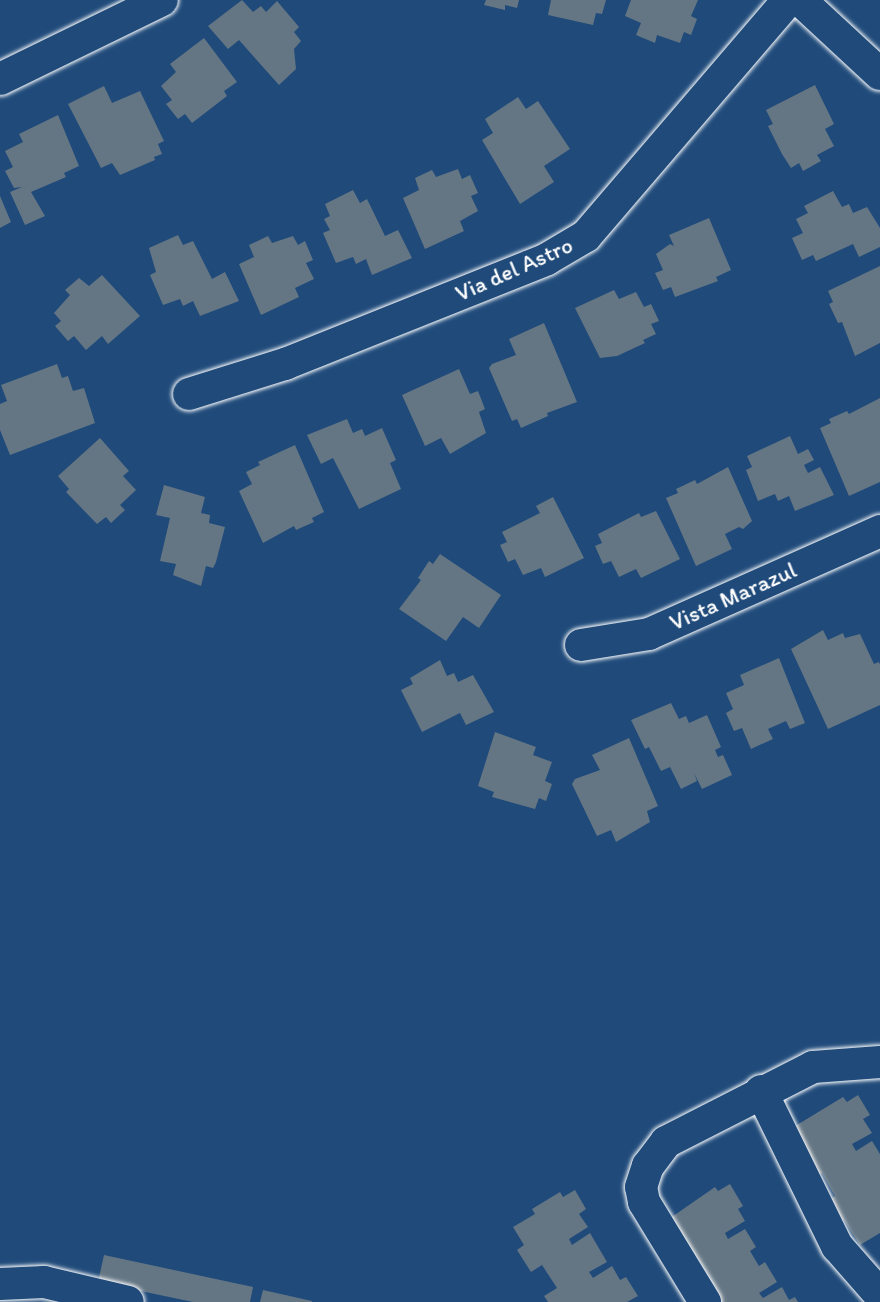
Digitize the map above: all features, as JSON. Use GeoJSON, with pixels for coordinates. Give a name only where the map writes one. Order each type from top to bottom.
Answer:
{"type":"FeatureCollection","features":[{"type":"Feature","properties":{"kind":"street"},"geometry":{"type":"LineString","coordinates":[[0,79],[162,0]]}},
{"type":"Feature","properties":{"kind":"street","name":"Via del Astro"},"geometry":{"type":"LineString","coordinates":[[189,394],[298,359],[547,260],[586,236],[788,0]]}},
{"type":"Feature","properties":{"kind":"street"},"geometry":{"type":"LineString","coordinates":[[800,0],[880,74]]}},
{"type":"Feature","properties":{"kind":"street","name":"Vista Marazul"},"geometry":{"type":"LineString","coordinates":[[582,645],[649,634],[880,531]]}},
{"type":"Feature","properties":{"kind":"street"},"geometry":{"type":"LineString","coordinates":[[705,1302],[644,1202],[641,1187],[648,1166],[666,1142],[813,1066],[880,1062]]}},
{"type":"Feature","properties":{"kind":"street"},"geometry":{"type":"LineString","coordinates":[[761,1091],[837,1246],[880,1295]]}},
{"type":"Feature","properties":{"kind":"street"},"geometry":{"type":"LineString","coordinates":[[0,1284],[44,1282],[128,1302]]}},
{"type":"Feature","properties":{"kind":"building"},"geometry":{"type":"Polygon","coordinates":[[[242,0],[253,12],[261,6],[266,12],[277,1],[299,27],[294,32],[301,41],[294,49],[296,69],[279,85],[239,40],[228,49],[208,26],[242,0]]]}},
{"type":"Feature","properties":{"kind":"building"},"geometry":{"type":"Polygon","coordinates":[[[486,0],[519,0],[517,8],[505,5],[505,10],[484,5],[486,0]]]}},
{"type":"Feature","properties":{"kind":"building"},"geometry":{"type":"Polygon","coordinates":[[[551,0],[606,0],[602,14],[596,13],[593,25],[548,15],[551,0]]]}},
{"type":"Feature","properties":{"kind":"building"},"geometry":{"type":"Polygon","coordinates":[[[631,0],[698,0],[691,16],[697,19],[691,35],[684,32],[680,43],[657,35],[655,43],[636,35],[641,23],[625,16],[631,0]]]}},
{"type":"Feature","properties":{"kind":"building"},"geometry":{"type":"Polygon","coordinates":[[[204,38],[237,82],[224,91],[227,96],[192,123],[185,114],[178,119],[166,104],[172,100],[161,86],[176,72],[170,64],[204,38]]]}},
{"type":"Feature","properties":{"kind":"building"},"geometry":{"type":"Polygon","coordinates":[[[815,85],[834,124],[825,129],[834,146],[817,155],[821,161],[803,171],[799,163],[791,168],[782,154],[768,126],[773,124],[766,110],[815,85]]]}},
{"type":"Feature","properties":{"kind":"building"},"geometry":{"type":"Polygon","coordinates":[[[104,86],[112,103],[140,91],[164,141],[158,144],[162,154],[154,157],[155,160],[120,175],[112,163],[101,168],[68,104],[104,86]]]}},
{"type":"Feature","properties":{"kind":"building"},"geometry":{"type":"Polygon","coordinates":[[[518,97],[526,109],[538,101],[570,149],[544,166],[554,182],[520,204],[482,140],[493,133],[485,119],[518,97]]]}},
{"type":"Feature","properties":{"kind":"building"},"geometry":{"type":"Polygon","coordinates":[[[58,115],[79,166],[64,173],[66,177],[31,192],[45,216],[25,225],[10,192],[22,187],[14,188],[5,171],[13,167],[5,151],[23,142],[19,134],[58,115]]]}},
{"type":"Feature","properties":{"kind":"building"},"geometry":{"type":"Polygon","coordinates":[[[458,169],[462,179],[470,175],[478,193],[471,196],[478,211],[460,221],[464,231],[425,249],[403,198],[419,190],[415,178],[432,170],[436,177],[458,169]]]}},
{"type":"Feature","properties":{"kind":"building"},"geometry":{"type":"Polygon","coordinates":[[[353,190],[360,203],[367,199],[385,236],[398,230],[412,258],[372,275],[366,259],[356,264],[353,257],[336,263],[323,233],[330,230],[324,219],[330,216],[325,204],[353,190]]]}},
{"type":"Feature","properties":{"kind":"building"},"geometry":{"type":"Polygon","coordinates":[[[833,191],[842,207],[849,204],[853,213],[867,207],[880,228],[880,247],[859,257],[853,244],[816,261],[813,255],[802,260],[792,238],[803,233],[796,219],[808,213],[804,206],[833,191]]]}},
{"type":"Feature","properties":{"kind":"building"},"geometry":{"type":"Polygon","coordinates":[[[0,196],[11,222],[0,228],[0,196]]]}},
{"type":"Feature","properties":{"kind":"building"},"geometry":{"type":"Polygon","coordinates":[[[709,218],[731,270],[716,277],[718,281],[675,297],[671,287],[663,290],[655,273],[663,270],[656,254],[670,244],[674,246],[669,235],[709,218]]]}},
{"type":"Feature","properties":{"kind":"building"},"geometry":{"type":"Polygon","coordinates":[[[178,235],[183,245],[193,241],[212,279],[225,272],[239,301],[200,316],[193,301],[183,306],[180,299],[163,305],[150,275],[156,272],[149,248],[178,235]]]}},
{"type":"Feature","properties":{"kind":"building"},"geometry":{"type":"Polygon","coordinates":[[[268,236],[272,243],[293,236],[298,245],[305,241],[313,260],[306,263],[314,279],[295,288],[299,297],[261,315],[239,264],[254,257],[249,245],[268,236]]]}},
{"type":"Feature","properties":{"kind":"building"},"geometry":{"type":"Polygon","coordinates":[[[880,266],[880,343],[855,356],[842,322],[838,323],[829,304],[833,302],[828,291],[880,266]]]}},
{"type":"Feature","properties":{"kind":"building"},"geometry":{"type":"Polygon","coordinates":[[[102,275],[140,316],[108,344],[102,336],[86,350],[74,336],[68,341],[55,326],[61,321],[54,313],[70,295],[65,290],[79,278],[89,286],[102,275]]]}},
{"type":"Feature","properties":{"kind":"building"},"geometry":{"type":"Polygon","coordinates":[[[614,290],[619,299],[636,292],[644,307],[651,304],[659,321],[651,324],[656,334],[643,340],[645,343],[617,356],[600,358],[575,308],[614,290]]]}},
{"type":"Feature","properties":{"kind":"building"},"geometry":{"type":"Polygon","coordinates":[[[544,323],[577,402],[547,413],[548,416],[521,428],[517,419],[512,421],[489,368],[492,364],[516,355],[509,339],[544,323]]]}},
{"type":"Feature","properties":{"kind":"building"},"geometry":{"type":"Polygon","coordinates":[[[57,364],[62,378],[68,376],[73,391],[84,388],[95,423],[10,455],[0,430],[0,404],[7,401],[1,385],[57,364]]]}},
{"type":"Feature","properties":{"kind":"building"},"geometry":{"type":"Polygon","coordinates":[[[459,369],[470,394],[478,391],[485,409],[479,412],[486,433],[450,454],[441,438],[425,446],[402,395],[459,369]]]}},
{"type":"Feature","properties":{"kind":"building"},"geometry":{"type":"Polygon","coordinates":[[[880,398],[880,482],[849,496],[820,428],[831,423],[829,419],[847,411],[849,414],[880,398]]]}},
{"type":"Feature","properties":{"kind":"building"},"geometry":{"type":"Polygon","coordinates":[[[347,419],[353,433],[362,429],[365,436],[382,428],[396,460],[390,463],[401,489],[359,509],[333,458],[321,464],[307,435],[347,419]]]}},
{"type":"Feature","properties":{"kind":"building"},"geometry":{"type":"Polygon","coordinates":[[[790,436],[798,454],[808,449],[814,460],[804,465],[808,473],[820,467],[834,495],[795,511],[789,496],[778,501],[775,494],[758,501],[746,470],[752,467],[747,456],[790,436]]]}},
{"type":"Feature","properties":{"kind":"building"},"geometry":{"type":"Polygon","coordinates":[[[100,438],[129,471],[123,476],[136,490],[120,505],[125,510],[111,523],[106,517],[97,524],[66,492],[69,489],[58,476],[100,438]]]}},
{"type":"Feature","properties":{"kind":"building"},"geometry":{"type":"Polygon","coordinates":[[[295,445],[324,512],[312,518],[314,522],[296,530],[294,526],[263,543],[239,491],[252,484],[246,472],[260,465],[258,462],[295,445]]]}},
{"type":"Feature","properties":{"kind":"building"},"geometry":{"type":"Polygon","coordinates":[[[728,467],[752,521],[743,529],[739,527],[725,534],[732,549],[696,566],[666,498],[678,493],[676,489],[695,480],[697,484],[728,467]]]}},
{"type":"Feature","properties":{"kind":"building"},"geometry":{"type":"Polygon","coordinates":[[[164,485],[205,497],[201,513],[210,515],[209,523],[225,527],[216,562],[213,568],[206,566],[201,586],[173,575],[176,564],[160,561],[170,518],[156,515],[164,485]]]}},
{"type":"Feature","properties":{"kind":"building"},"geometry":{"type":"Polygon","coordinates":[[[553,497],[584,558],[545,577],[541,568],[523,575],[515,559],[508,562],[500,545],[507,542],[502,532],[540,513],[536,506],[553,497]]]}},
{"type":"Feature","properties":{"kind":"building"},"geometry":{"type":"Polygon","coordinates":[[[656,511],[680,559],[641,578],[636,569],[619,577],[611,561],[603,564],[595,546],[602,543],[598,534],[639,513],[641,517],[656,511]]]}},
{"type":"Feature","properties":{"kind":"building"},"geometry":{"type":"Polygon","coordinates":[[[440,554],[501,595],[479,628],[463,617],[446,641],[399,609],[421,580],[418,578],[429,561],[433,564],[440,554]]]}},
{"type":"Feature","properties":{"kind":"building"},"geometry":{"type":"Polygon","coordinates":[[[823,630],[828,640],[843,633],[845,638],[860,634],[874,664],[879,662],[880,665],[880,705],[828,729],[791,649],[823,630]]]}},
{"type":"Feature","properties":{"kind":"building"},"geometry":{"type":"Polygon","coordinates":[[[779,658],[805,723],[790,729],[786,721],[768,729],[773,739],[751,749],[742,728],[734,731],[726,713],[733,709],[726,693],[744,685],[740,675],[779,658]]]}},
{"type":"Feature","properties":{"kind":"building"},"geometry":{"type":"Polygon","coordinates":[[[440,660],[447,676],[454,673],[458,682],[473,675],[494,712],[466,725],[460,713],[422,732],[401,690],[413,684],[410,678],[440,660]]]}},
{"type":"Feature","properties":{"kind":"building"},"geometry":{"type":"Polygon","coordinates":[[[671,703],[679,719],[686,716],[689,723],[707,715],[721,747],[715,750],[718,757],[723,755],[732,775],[702,789],[694,773],[697,781],[681,789],[670,767],[661,771],[649,747],[645,749],[631,720],[671,703]]]}},
{"type":"Feature","properties":{"kind":"building"},"geometry":{"type":"Polygon","coordinates":[[[495,732],[536,747],[533,755],[552,762],[545,781],[552,784],[546,801],[539,798],[535,809],[492,797],[494,792],[478,786],[495,732]]]}},
{"type":"Feature","properties":{"kind":"building"},"geometry":{"type":"Polygon","coordinates":[[[629,738],[658,806],[647,811],[650,822],[616,842],[611,830],[597,836],[572,784],[575,779],[600,770],[592,755],[629,738]]]}},
{"type":"Feature","properties":{"kind":"building"},"geometry":{"type":"Polygon","coordinates":[[[858,1095],[870,1115],[863,1119],[872,1133],[852,1144],[856,1151],[872,1141],[880,1154],[880,1233],[860,1245],[844,1220],[839,1224],[826,1202],[835,1196],[822,1173],[813,1179],[792,1128],[843,1097],[847,1102],[858,1095]]]}},
{"type":"Feature","properties":{"kind":"building"},"geometry":{"type":"Polygon","coordinates":[[[730,1184],[743,1206],[738,1209],[745,1221],[725,1233],[728,1239],[745,1229],[756,1247],[750,1251],[759,1266],[765,1262],[777,1282],[759,1293],[763,1298],[782,1287],[789,1300],[795,1297],[798,1302],[719,1302],[666,1221],[715,1187],[718,1191],[730,1184]]]}},
{"type":"Feature","properties":{"kind":"building"},"geometry":{"type":"Polygon","coordinates":[[[575,1190],[586,1209],[579,1214],[588,1227],[569,1239],[572,1245],[590,1233],[607,1262],[589,1272],[593,1278],[612,1266],[620,1280],[626,1277],[638,1296],[627,1302],[548,1302],[544,1296],[557,1288],[542,1265],[531,1272],[517,1250],[524,1245],[513,1227],[535,1214],[532,1209],[560,1192],[563,1197],[575,1190]]]}},
{"type":"Feature","properties":{"kind":"building"},"geometry":{"type":"Polygon","coordinates":[[[104,1255],[253,1287],[250,1302],[193,1302],[98,1282],[104,1255]]]}},
{"type":"Feature","properties":{"kind":"building"},"geometry":{"type":"Polygon","coordinates":[[[263,1290],[312,1301],[312,1302],[260,1302],[263,1290]]]}}]}
